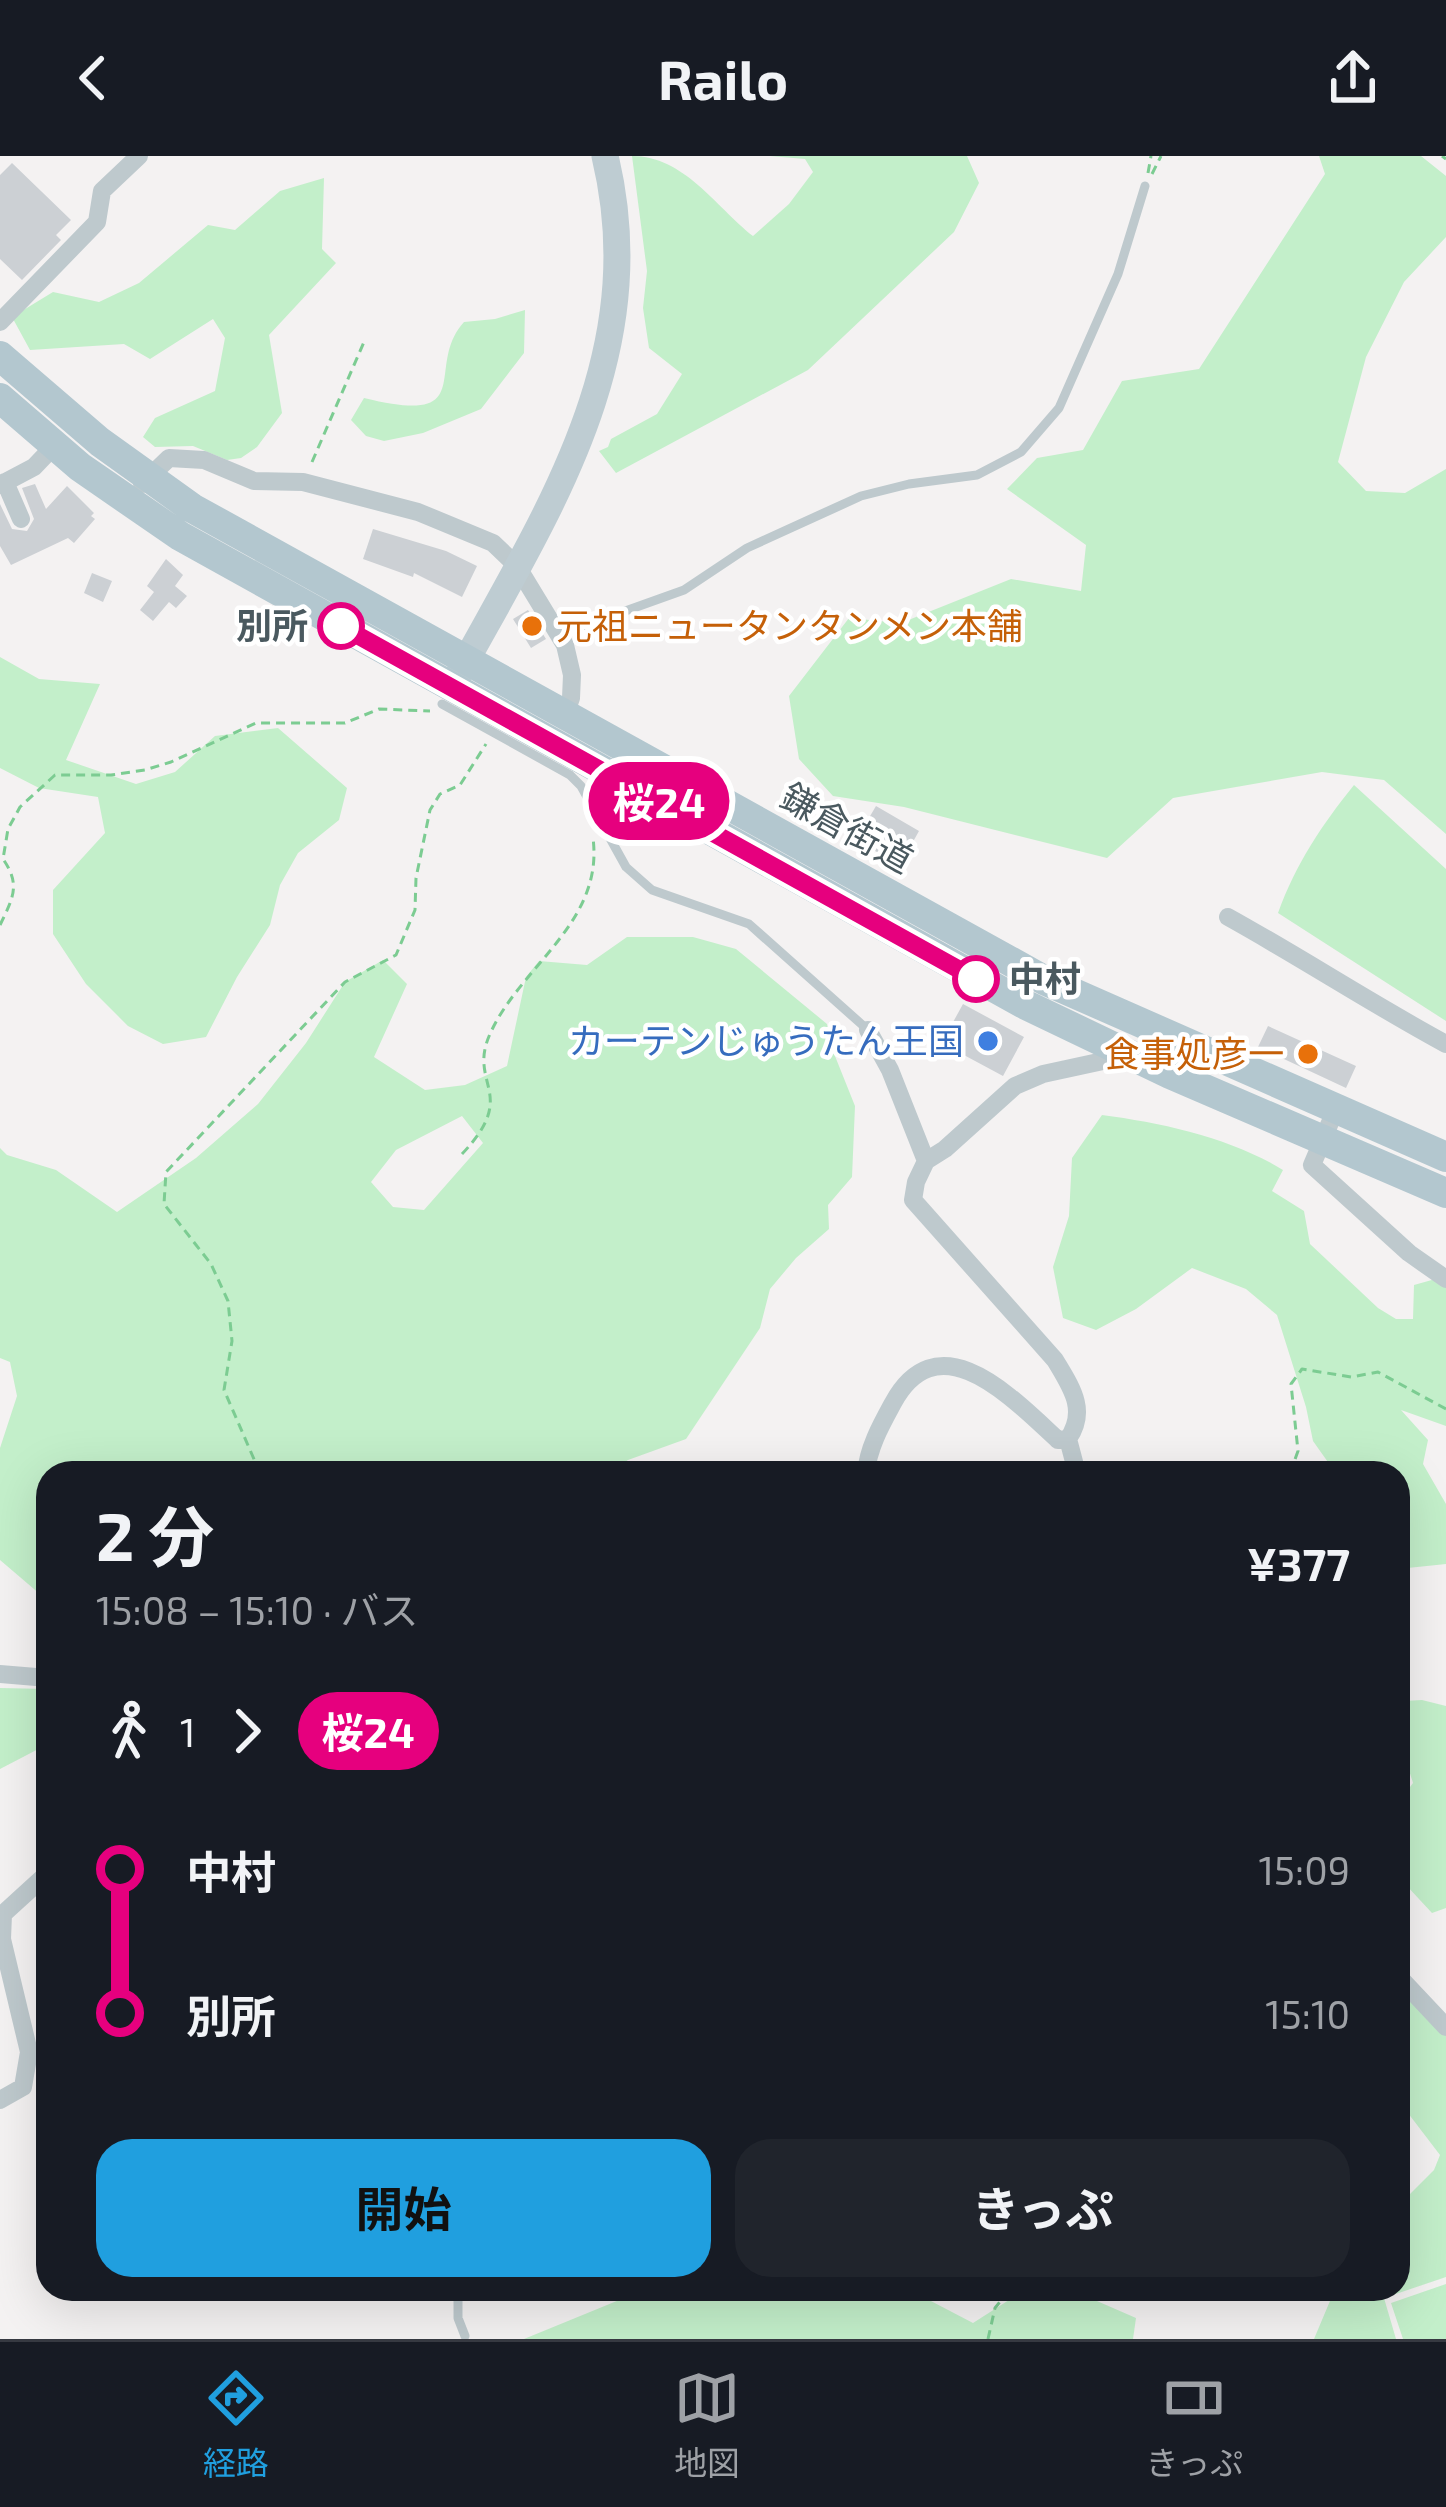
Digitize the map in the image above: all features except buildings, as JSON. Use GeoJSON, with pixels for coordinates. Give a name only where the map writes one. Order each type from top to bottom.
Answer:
{"type":"FeatureCollection","features":[{"type":"Feature","properties":{"kind":"main road","name":"鎌倉街道"},"geometry":{"type":"LineString","coordinates":[[0,356],[100,442],[138,490]]}},
{"type":"Feature","properties":{"kind":"main road","name":"鎌倉街道"},"geometry":{"type":"LineString","coordinates":[[0,398],[55,445],[247,541],[588,783],[1117,1050],[1446,1193]]}},
{"type":"Feature","properties":{"kind":"main road","name":"鎌倉街道"},"geometry":{"type":"LineString","coordinates":[[453,684],[565,716],[928,919],[1132,1020],[1446,1157]]}},
{"type":"Feature","properties":{"kind":"street"},"geometry":{"type":"LineString","coordinates":[[0,322],[97,222],[102,191],[140,156]]}},
{"type":"Feature","properties":{"kind":"street"},"geometry":{"type":"LineString","coordinates":[[453,684],[574,456],[608,355],[618,246],[605,156]]}},
{"type":"Feature","properties":{"kind":"street"},"geometry":{"type":"LineString","coordinates":[[21,519],[2,484],[34,467],[55,445]]}},
{"type":"Feature","properties":{"kind":"street"},"geometry":{"type":"LineString","coordinates":[[138,490],[160,462],[203,460],[254,482],[303,482],[418,512],[494,543],[517,566],[561,634],[572,675],[565,716]]}},
{"type":"Feature","properties":{"kind":"street"},"geometry":{"type":"LineString","coordinates":[[1228,917],[1446,1044]]}},
{"type":"Feature","properties":{"kind":"street"},"geometry":{"type":"LineString","coordinates":[[926,1161],[946,1149],[1015,1086],[1043,1074],[1102,1061],[1117,1050],[1132,1020]]}},
{"type":"Feature","properties":{"kind":"street"},"geometry":{"type":"LineString","coordinates":[[868,1030],[890,1070],[926,1161],[913,1200],[1055,1360],[1079,1408],[1078,1425],[1068,1439],[1058,1440],[1004,1390],[979,1376],[928,1366],[916,1370],[892,1405],[868,1461]]}},
{"type":"Feature","properties":{"kind":"street"},"geometry":{"type":"LineString","coordinates":[[1335,1111],[1312,1166],[1409,1253],[1446,1279]]}},
{"type":"Feature","properties":{"kind":"street"},"geometry":{"type":"LineString","coordinates":[[1068,1439],[1074,1461]]}},
{"type":"Feature","properties":{"kind":"street"},"geometry":{"type":"LineString","coordinates":[[0,1674],[36,1677]]}},
{"type":"Feature","properties":{"kind":"street"},"geometry":{"type":"LineString","coordinates":[[0,2100],[23,2087],[29,2052],[2,1939],[3,1914],[36,1884]]}},
{"type":"Feature","properties":{"kind":"street"},"geometry":{"type":"LineString","coordinates":[[1410,1989],[1446,2027]]}},
{"type":"Feature","properties":{"kind":"lane"},"geometry":{"type":"LineString","coordinates":[[561,634],[685,590],[747,548],[861,496],[977,475],[1021,452],[1059,408],[1118,274],[1145,186]]}},
{"type":"Feature","properties":{"kind":"lane"},"geometry":{"type":"LineString","coordinates":[[453,684],[494,733],[588,783],[626,867],[652,890],[749,924],[868,1030]]}},
{"type":"Feature","properties":{"kind":"lane"},"geometry":{"type":"LineString","coordinates":[[458,2301],[465,2336]]}},
{"type":"Feature","properties":{"kind":"path"},"geometry":{"type":"LineString","coordinates":[[1145,186],[1161,156]]}},
{"type":"Feature","properties":{"kind":"path"},"geometry":{"type":"LineString","coordinates":[[303,482],[364,342]]}},
{"type":"Feature","properties":{"kind":"path"},"geometry":{"type":"LineString","coordinates":[[0,926],[15,885],[2,859],[8,829],[20,808],[55,775],[111,776],[145,770],[256,723],[345,723],[379,709],[421,713],[453,684]]}},
{"type":"Feature","properties":{"kind":"path"},"geometry":{"type":"LineString","coordinates":[[255,1461],[224,1390],[232,1341],[228,1301],[211,1264],[164,1204],[166,1172],[345,982],[396,956],[415,910],[416,878],[430,810],[440,794],[460,784],[494,733]]}},
{"type":"Feature","properties":{"kind":"path"},"geometry":{"type":"LineString","coordinates":[[462,1154],[490,1119],[490,1084],[484,1061],[488,1037],[507,1005],[554,949],[586,894],[595,851],[588,783]]}},
{"type":"Feature","properties":{"kind":"path"},"geometry":{"type":"LineString","coordinates":[[1294,1461],[1298,1451],[1291,1384],[1302,1369],[1351,1377],[1378,1372],[1446,1408]]}},
{"type":"Feature","properties":{"kind":"path"},"geometry":{"type":"LineString","coordinates":[[988,2339],[1001,2301]]}},
{"type":"Feature","properties":{"kind":"green space"},"geometry":{"type":"Polygon","coordinates":[[[632,156],[651,158],[683,173],[753,236],[789,204],[813,172],[805,159],[770,156],[967,156],[979,183],[954,232],[808,370],[616,473],[599,451],[611,439],[657,414],[682,374],[649,348],[643,308],[647,271],[632,156]]]}},
{"type":"Feature","properties":{"kind":"green space"},"geometry":{"type":"Polygon","coordinates":[[[1319,156],[1421,156],[1446,176],[1446,237],[1404,282],[1366,357],[1338,462],[1366,491],[1405,493],[1446,469],[1446,834],[1384,780],[1322,772],[1173,798],[1107,858],[904,807],[833,796],[799,759],[789,696],[849,618],[901,623],[1011,579],[1081,591],[1086,545],[1007,489],[1037,458],[1083,450],[1122,381],[1199,369],[1325,174],[1319,156]]]}},
{"type":"Feature","properties":{"kind":"green space"},"geometry":{"type":"Polygon","coordinates":[[[324,178],[322,249],[336,263],[269,335],[282,413],[257,447],[241,458],[227,460],[193,446],[155,447],[143,437],[155,418],[215,391],[225,338],[213,319],[150,359],[124,344],[30,350],[12,317],[53,292],[99,302],[139,283],[208,225],[235,230],[280,191],[324,178]]]}},
{"type":"Feature","properties":{"kind":"green space"},"geometry":{"type":"Polygon","coordinates":[[[525,310],[524,353],[481,409],[423,433],[384,441],[366,436],[351,420],[364,398],[400,405],[423,405],[436,399],[443,388],[453,339],[464,322],[525,310]]]}},
{"type":"Feature","properties":{"kind":"green space"},"geometry":{"type":"Polygon","coordinates":[[[0,657],[39,679],[100,684],[66,760],[136,784],[175,772],[215,736],[278,728],[347,788],[339,820],[298,853],[280,885],[270,925],[206,1037],[163,1044],[128,1026],[86,984],[53,934],[53,890],[105,833],[98,797],[39,788],[0,768],[0,657]]]}},
{"type":"Feature","properties":{"kind":"green space"},"geometry":{"type":"Polygon","coordinates":[[[1354,785],[1446,869],[1446,1021],[1278,913],[1310,846],[1354,785]]]}},
{"type":"Feature","properties":{"kind":"green space"},"geometry":{"type":"Polygon","coordinates":[[[627,937],[693,937],[736,949],[827,1024],[855,1106],[852,1177],[828,1205],[829,1229],[770,1289],[760,1328],[686,1439],[626,1461],[36,1461],[36,1591],[0,1560],[0,1448],[17,1396],[10,1362],[0,1358],[0,1148],[7,1155],[56,1170],[117,1212],[196,1158],[258,1104],[306,1043],[345,982],[383,960],[407,984],[374,1057],[425,1090],[465,1085],[507,1066],[526,977],[539,961],[587,965],[627,937]],[[462,1116],[396,1150],[371,1182],[393,1207],[424,1210],[483,1143],[462,1116]]]}},
{"type":"Feature","properties":{"kind":"green space"},"geometry":{"type":"Polygon","coordinates":[[[1102,1115],[1196,1134],[1283,1170],[1272,1191],[1304,1211],[1310,1244],[1396,1319],[1413,1319],[1414,1285],[1446,1276],[1446,1426],[1401,1410],[1428,1440],[1423,1464],[1446,1504],[1446,1564],[1410,1568],[1410,1461],[1327,1461],[1313,1441],[1277,1315],[1246,1289],[1192,1268],[1136,1309],[1096,1330],[1063,1318],[1053,1267],[1069,1216],[1072,1158],[1102,1115]]]}},
{"type":"Feature","properties":{"kind":"green space"},"geometry":{"type":"Polygon","coordinates":[[[0,1688],[36,1689],[36,1750],[0,1769],[0,1688]]]}},
{"type":"Feature","properties":{"kind":"green space"},"geometry":{"type":"Polygon","coordinates":[[[1410,1701],[1446,1706],[1446,1908],[1432,1913],[1410,1889],[1410,1701]]]}},
{"type":"Feature","properties":{"kind":"green space"},"geometry":{"type":"Polygon","coordinates":[[[1410,1998],[1446,2036],[1446,2277],[1410,2289],[1410,2194],[1434,2170],[1440,2155],[1410,2116],[1410,1998]]]}},
{"type":"Feature","properties":{"kind":"green space"},"geometry":{"type":"Polygon","coordinates":[[[1446,2284],[1446,2339],[1403,2339],[1391,2303],[1410,2301],[1410,2296],[1446,2284]]]}},
{"type":"Feature","properties":{"kind":"green space"},"geometry":{"type":"Polygon","coordinates":[[[617,2301],[931,2301],[973,2323],[1007,2301],[1097,2301],[1136,2318],[1133,2339],[524,2339],[617,2301]]]}},
{"type":"Feature","properties":{"kind":"green space"},"geometry":{"type":"Polygon","coordinates":[[[1330,2301],[1385,2301],[1396,2339],[1314,2339],[1330,2301]]]}},
{"type":"Feature","properties":{"kind":"bus line","name":"桜24"},"geometry":{"type":"LineString","coordinates":[[341,626],[976,979]]}},
{"type":"Feature","properties":{"kind":"place","name":"別所"},"geometry":{"type":"Point","coordinates":[341,626]}},
{"type":"Feature","properties":{"kind":"place","name":"元祖ニュータンタンメン本舗"},"geometry":{"type":"Point","coordinates":[532,626]}},
{"type":"Feature","properties":{"kind":"place","name":"中村"},"geometry":{"type":"Point","coordinates":[976,979]}},
{"type":"Feature","properties":{"kind":"place","name":"カーテンじゅうたん王国"},"geometry":{"type":"Point","coordinates":[988,1041]}},
{"type":"Feature","properties":{"kind":"place","name":"食事処彦一"},"geometry":{"type":"Point","coordinates":[1308,1054]}}]}
